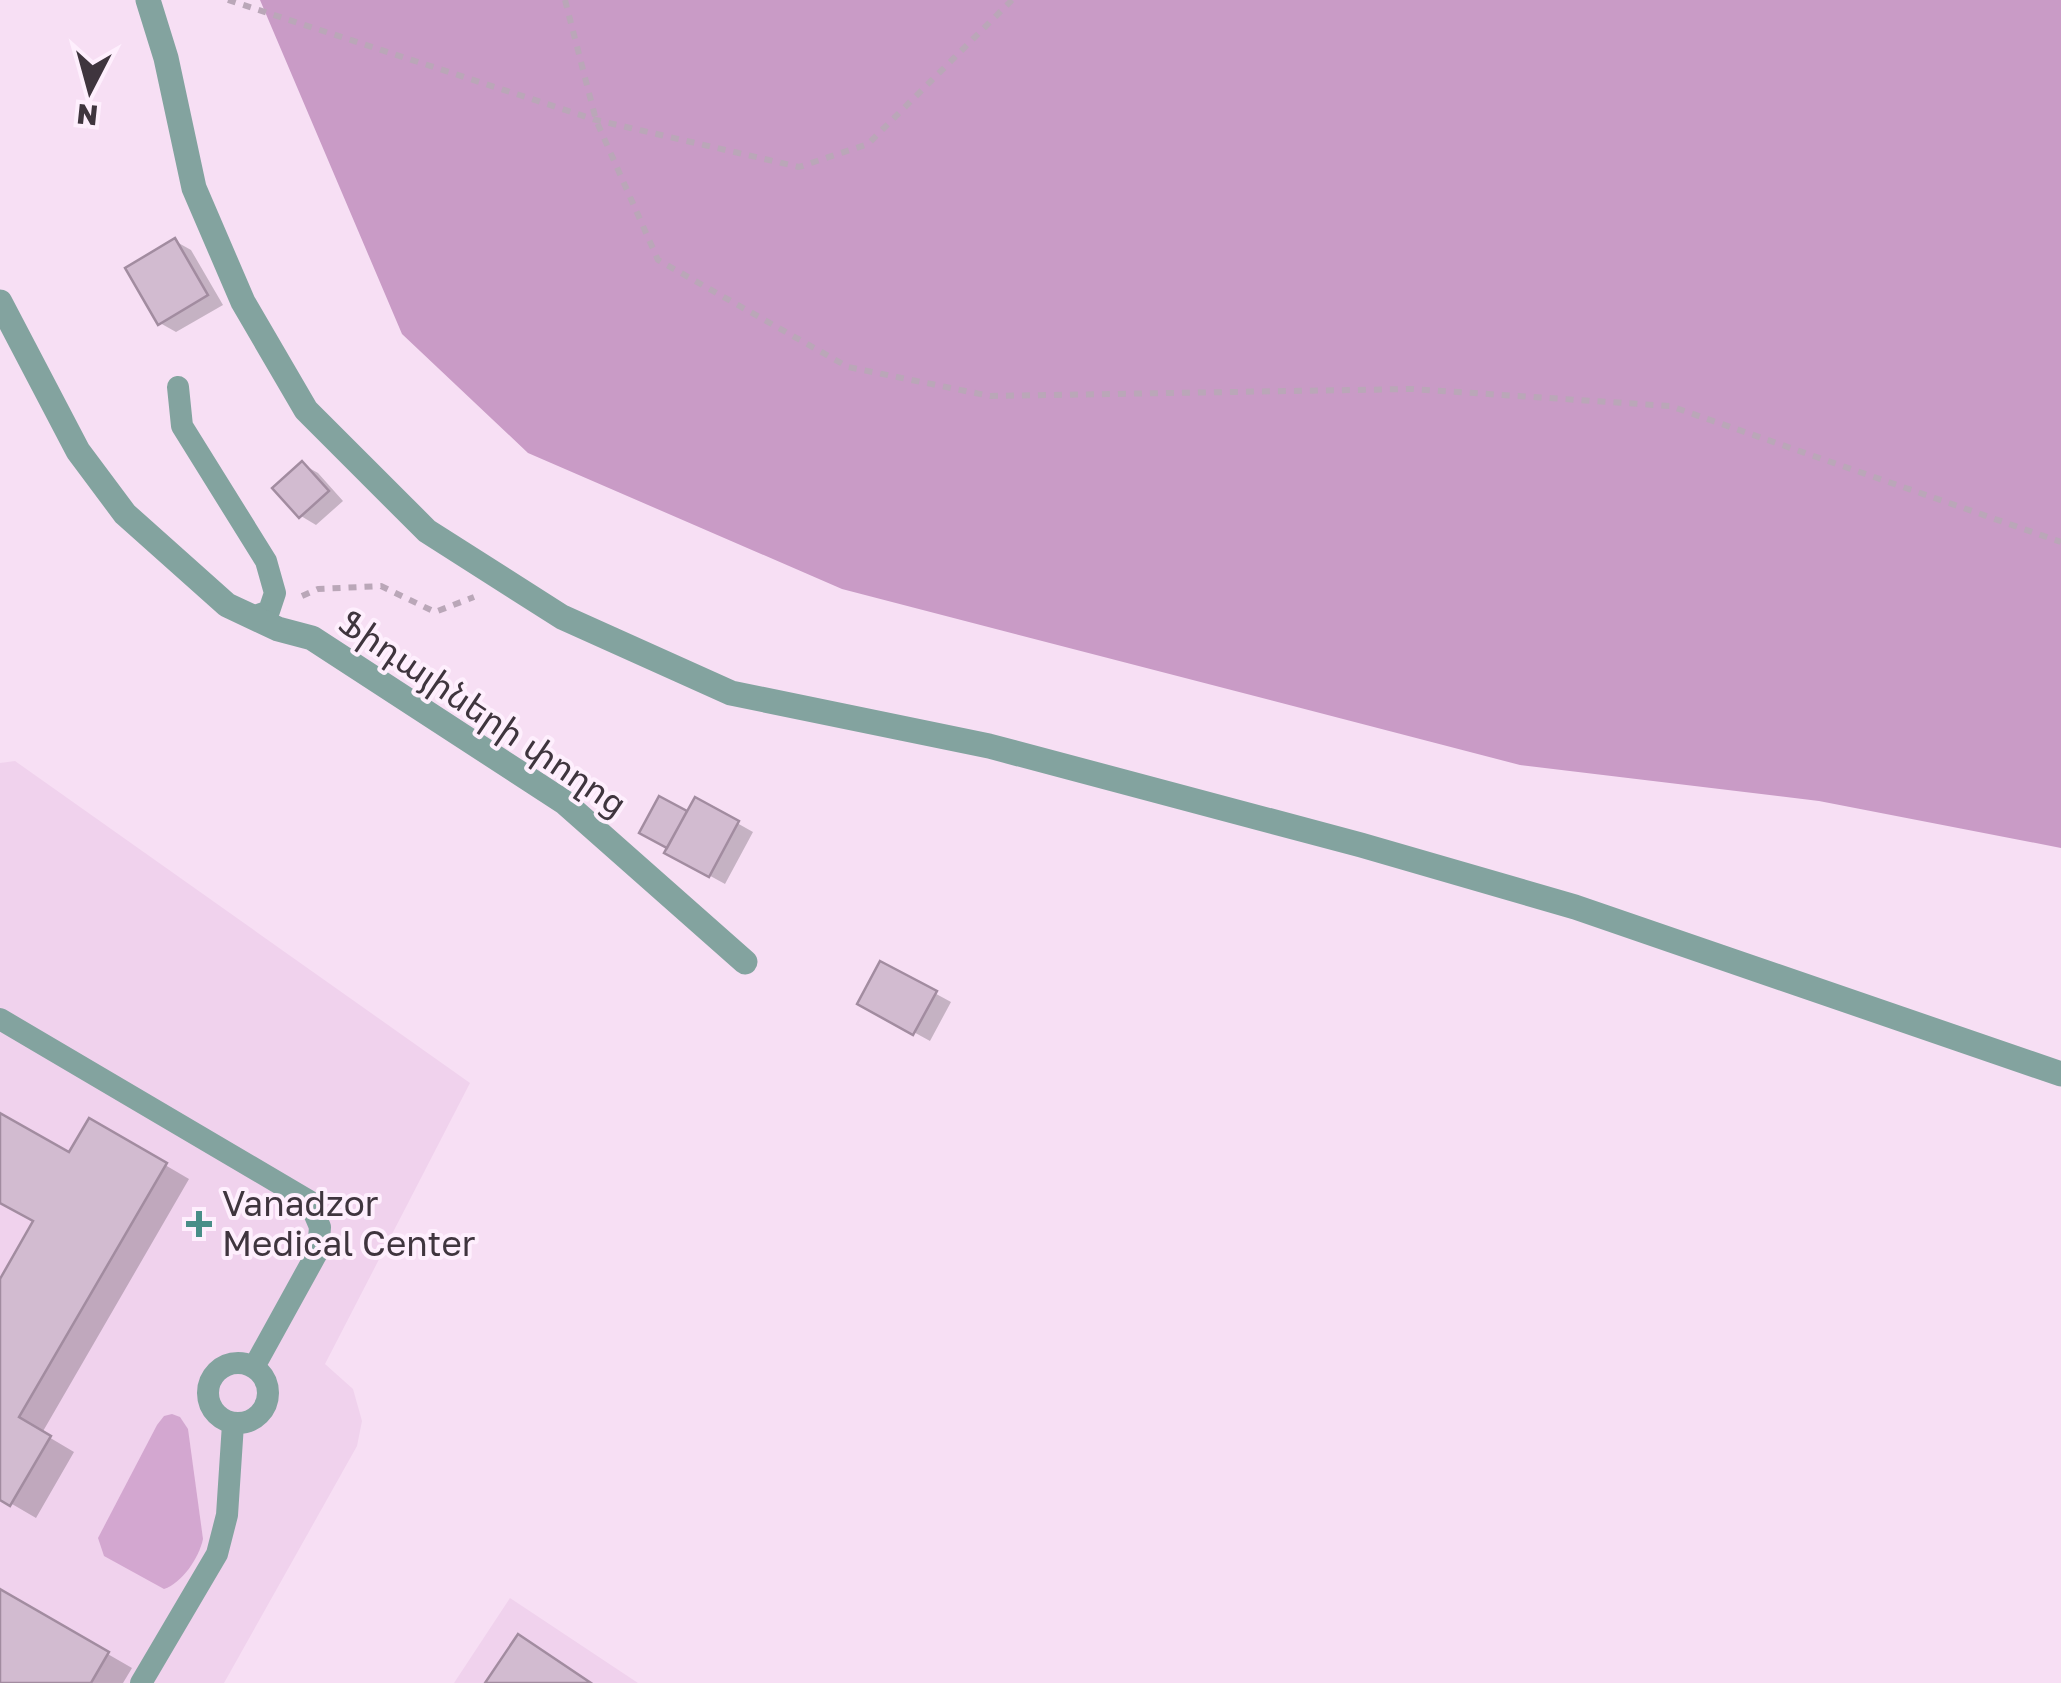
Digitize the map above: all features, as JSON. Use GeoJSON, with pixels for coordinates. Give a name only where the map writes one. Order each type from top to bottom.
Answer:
{"type":"FeatureCollection","features":[{"type":"Feature","properties":{"kind":"street"},"geometry":{"type":"LineString","coordinates":[[148,0],[166,58],[194,188],[243,302],[306,410],[427,532],[562,617],[731,693],[989,746],[1361,844],[1575,907],[2061,1074]]}},
{"type":"Feature","properties":{"kind":"street","name":"Ֆիդայիների փողոց"},"geometry":{"type":"LineString","coordinates":[[0,302],[78,451],[125,514],[226,605],[261,614],[278,629],[312,638],[564,802],[745,962]]}},
{"type":"Feature","properties":{"kind":"lane"},"geometry":{"type":"LineString","coordinates":[[178,387],[182,426],[266,561],[275,592],[261,614]]}},
{"type":"Feature","properties":{"kind":"lane"},"geometry":{"type":"LineString","coordinates":[[0,1019],[309,1201],[320,1228],[318,1251],[254,1367]]}},
{"type":"Feature","properties":{"kind":"lane"},"geometry":{"type":"LineString","coordinates":[[230,1363],[254,1367],[268,1386],[264,1409],[246,1423],[234,1424],[213,1412],[207,1388],[219,1369],[230,1363]]}},
{"type":"Feature","properties":{"kind":"lane"},"geometry":{"type":"LineString","coordinates":[[141,1683],[217,1554],[226,1515],[234,1424]]}},
{"type":"Feature","properties":{"kind":"path"},"geometry":{"type":"LineString","coordinates":[[228,0],[596,120],[800,166],[868,144],[1012,0]]}},
{"type":"Feature","properties":{"kind":"path"},"geometry":{"type":"LineString","coordinates":[[565,0],[596,120],[658,260],[848,367],[990,396],[1412,389],[1670,406],[2061,542]]}},
{"type":"Feature","properties":{"kind":"path"},"geometry":{"type":"LineString","coordinates":[[261,614],[318,588],[380,586],[435,612],[509,582]]}},
{"type":"Feature","properties":{"kind":"shaded area"},"geometry":{"type":"Polygon","coordinates":[[[260,0],[2061,0],[2061,848],[1819,801],[1520,765],[842,589],[528,453],[402,334],[260,0]]]}},
{"type":"Feature","properties":{"kind":"shaded area","name":"Vanadzor Medical Center"},"geometry":{"type":"Polygon","coordinates":[[[15,761],[470,1083],[325,1364],[353,1389],[362,1421],[357,1446],[224,1683],[0,1683],[0,763],[15,761]]]}},
{"type":"Feature","properties":{"kind":"shaded area"},"geometry":{"type":"Polygon","coordinates":[[[164,1416],[180,1417],[188,1429],[203,1539],[189,1569],[164,1589],[104,1556],[98,1538],[157,1425],[164,1416]]]}},
{"type":"Feature","properties":{"kind":"shaded area"},"geometry":{"type":"Polygon","coordinates":[[[510,1598],[638,1683],[454,1683],[510,1598]]]}},
{"type":"Feature","properties":{"kind":"building"},"geometry":{"type":"Polygon","coordinates":[[[175,238],[208,295],[158,325],[125,268],[175,238]]]}},
{"type":"Feature","properties":{"kind":"building"},"geometry":{"type":"Polygon","coordinates":[[[302,461],[329,491],[299,518],[272,488],[302,461]]]}},
{"type":"Feature","properties":{"kind":"building"},"geometry":{"type":"Polygon","coordinates":[[[659,796],[687,811],[667,848],[639,833],[659,796]]]}},
{"type":"Feature","properties":{"kind":"building"},"geometry":{"type":"Polygon","coordinates":[[[695,797],[739,821],[709,877],[664,853],[695,797]]]}},
{"type":"Feature","properties":{"kind":"building"},"geometry":{"type":"Polygon","coordinates":[[[880,961],[937,991],[913,1035],[857,1004],[880,961]]]}},
{"type":"Feature","properties":{"kind":"building"},"geometry":{"type":"Polygon","coordinates":[[[0,1113],[69,1152],[89,1118],[167,1163],[19,1417],[51,1436],[10,1506],[0,1500],[0,1279],[33,1221],[0,1203],[0,1113]]]}},
{"type":"Feature","properties":{"kind":"building"},"geometry":{"type":"Polygon","coordinates":[[[0,1589],[109,1652],[91,1683],[0,1683],[0,1589]]]}},
{"type":"Feature","properties":{"kind":"building"},"geometry":{"type":"Polygon","coordinates":[[[518,1634],[591,1683],[485,1683],[518,1634]]]}},
{"type":"Feature","properties":{"kind":"place","name":"Vanadzor Medical Center"},"geometry":{"type":"Point","coordinates":[199,1224]}}]}
